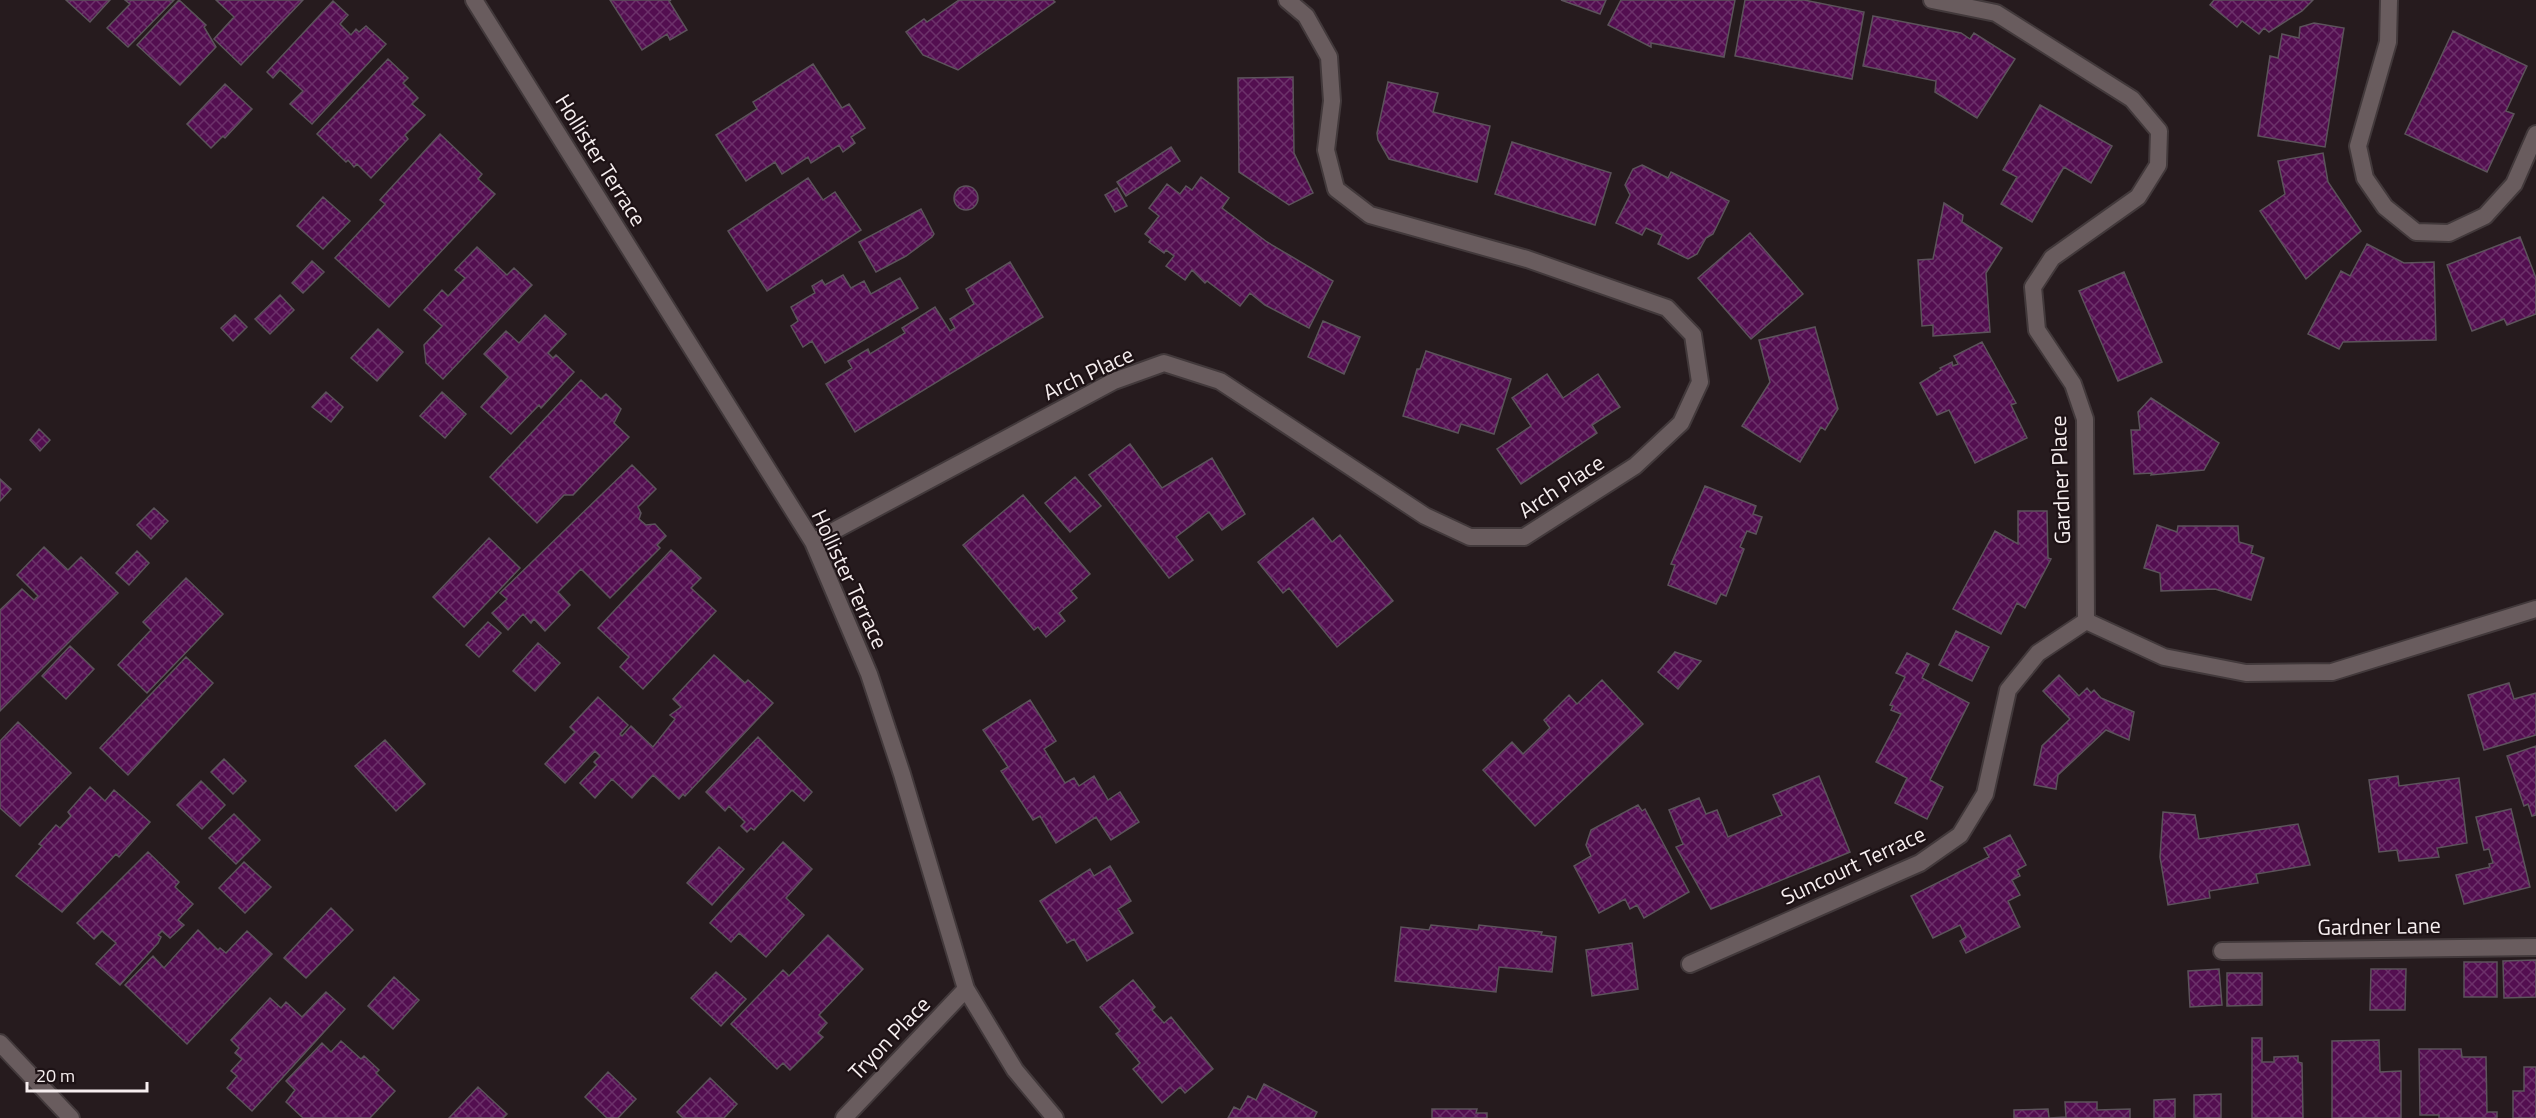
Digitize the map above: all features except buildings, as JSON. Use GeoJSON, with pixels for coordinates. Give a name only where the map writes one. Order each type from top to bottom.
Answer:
{"type":"FeatureCollection","features":[{"type":"Feature","properties":{"kind":"street","name":"Hollister Terrace"},"geometry":{"type":"LineString","coordinates":[[474,0],[813,542],[869,674],[903,774],[966,989],[1015,1070],[1054,1118]]}},
{"type":"Feature","properties":{"kind":"street","name":"Arch Place"},"geometry":{"type":"LineString","coordinates":[[813,542],[1114,381],[1164,363],[1221,381],[1425,516],[1470,537],[1524,537],[1635,466],[1681,423],[1700,382],[1693,335],[1667,308],[1527,259],[1370,215],[1336,189],[1326,150],[1332,101],[1329,57],[1306,16],[1287,0]]}},
{"type":"Feature","properties":{"kind":"street","name":"Gardner Place"},"geometry":{"type":"LineString","coordinates":[[1932,0],[1996,13],[2132,99],[2159,131],[2158,165],[2138,197],[2052,258],[2033,287],[2037,330],[2073,384],[2085,419],[2086,621]]}},
{"type":"Feature","properties":{"kind":"street"},"geometry":{"type":"LineString","coordinates":[[2389,0],[2388,42],[2358,146],[2364,178],[2385,207],[2416,232],[2449,233],[2485,216],[2514,184],[2536,134]]}},
{"type":"Feature","properties":{"kind":"street"},"geometry":{"type":"LineString","coordinates":[[2086,621],[2164,657],[2246,673],[2332,672],[2536,609]]}},
{"type":"Feature","properties":{"kind":"street","name":"Suncourt Terrace"},"geometry":{"type":"LineString","coordinates":[[1690,963],[1920,863],[1960,835],[1985,794],[2008,690],[2038,652],[2086,621]]}},
{"type":"Feature","properties":{"kind":"street","name":"Gardner Lane"},"geometry":{"type":"LineString","coordinates":[[2222,951],[2536,947]]}},
{"type":"Feature","properties":{"kind":"street","name":"Tryon Place"},"geometry":{"type":"LineString","coordinates":[[844,1118],[966,989]]}},
{"type":"Feature","properties":{"kind":"street"},"geometry":{"type":"LineString","coordinates":[[0,1043],[71,1118]]}}]}
